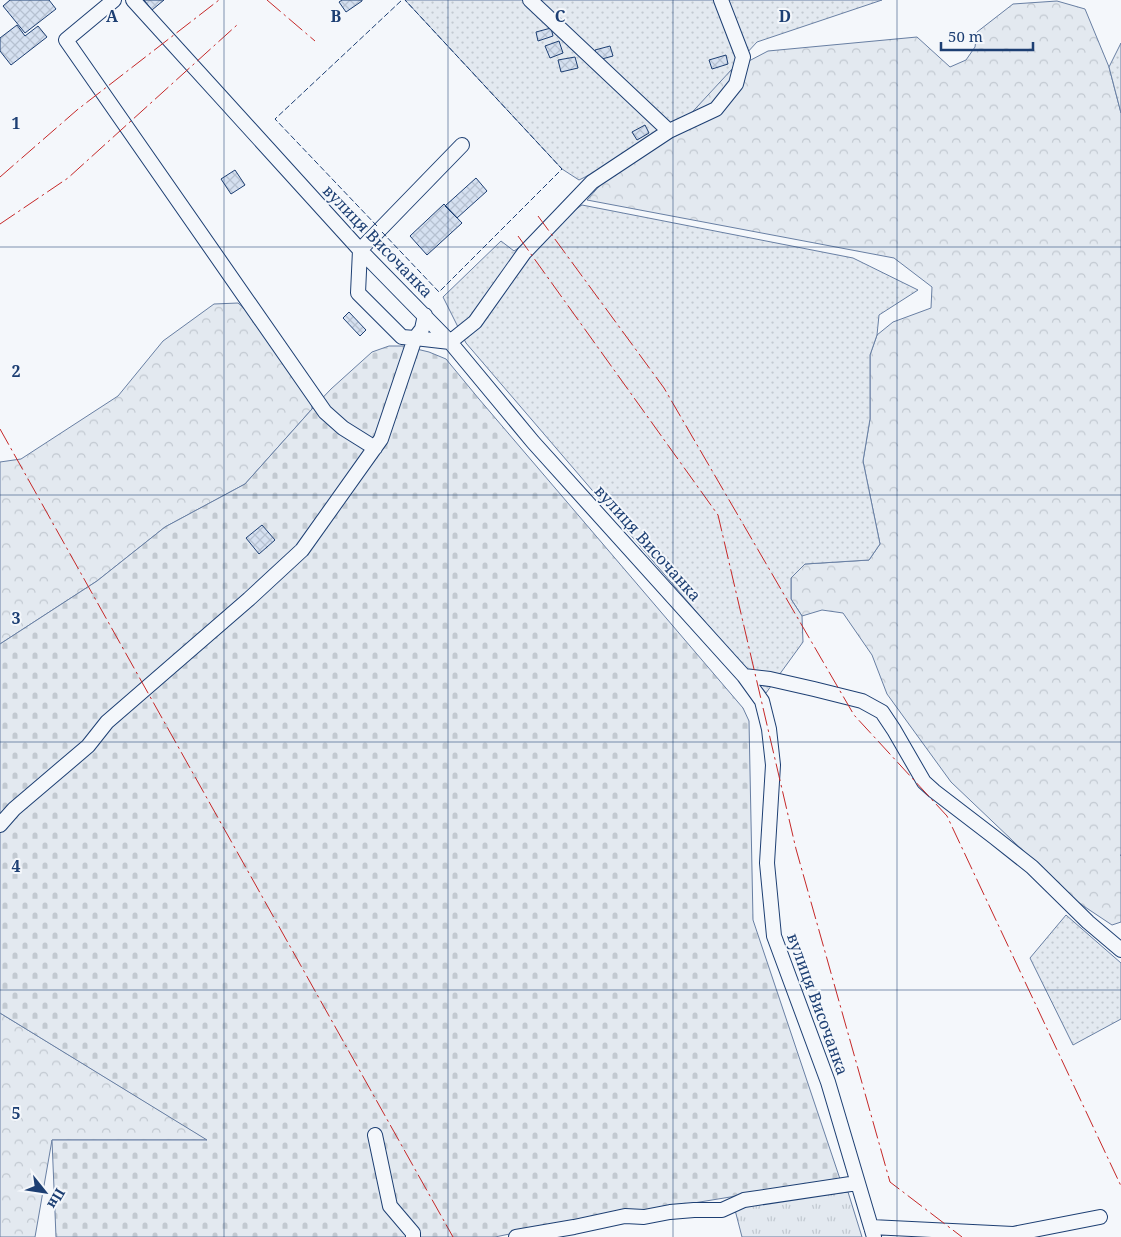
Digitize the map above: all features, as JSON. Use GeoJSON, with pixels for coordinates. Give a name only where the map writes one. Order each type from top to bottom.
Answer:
{"type":"FeatureCollection","features":[{"type":"Feature","properties":{"kind":"street"},"geometry":{"type":"LineString","coordinates":[[114,0],[66,40],[325,412],[343,428],[375,448]]}},
{"type":"Feature","properties":{"kind":"street","name":"вулиця Височанка"},"geometry":{"type":"LineString","coordinates":[[133,0],[360,250],[450,342],[533,442],[744,676],[762,701],[769,729],[772,765],[767,863],[774,936],[828,1082],[872,1232]]}},
{"type":"Feature","properties":{"kind":"street"},"geometry":{"type":"LineString","coordinates":[[530,0],[669,131]]}},
{"type":"Feature","properties":{"kind":"street"},"geometry":{"type":"LineString","coordinates":[[462,145],[360,250],[358,293],[402,337],[450,342],[475,322],[524,253],[592,182],[669,131],[716,109],[736,84],[743,57],[721,0]]}},
{"type":"Feature","properties":{"kind":"street"},"geometry":{"type":"LineString","coordinates":[[0,825],[14,809],[88,746],[106,722],[302,550],[381,439],[416,338],[422,329],[425,315]]}},
{"type":"Feature","properties":{"kind":"street"},"geometry":{"type":"LineString","coordinates":[[744,676],[779,681],[862,701],[882,712],[924,782],[934,792],[994,836],[1032,867],[1088,922],[1121,950]]}},
{"type":"Feature","properties":{"kind":"street"},"geometry":{"type":"LineString","coordinates":[[375,1135],[390,1206],[416,1236]]}},
{"type":"Feature","properties":{"kind":"street"},"geometry":{"type":"LineString","coordinates":[[516,1237],[570,1232],[625,1216],[644,1217],[670,1212],[722,1210],[744,1200],[857,1182]]}},
{"type":"Feature","properties":{"kind":"street"},"geometry":{"type":"LineString","coordinates":[[872,1232],[1013,1234],[1100,1217]]}},
{"type":"Feature","properties":{"kind":"green space"},"geometry":{"type":"Polygon","coordinates":[[[405,0],[882,0],[757,42],[672,134],[579,180],[562,169],[405,0]]]}},
{"type":"Feature","properties":{"kind":"green space"},"geometry":{"type":"Polygon","coordinates":[[[1057,1],[1085,9],[1109,67],[1121,113],[1121,922],[1112,925],[1076,901],[951,782],[887,694],[872,655],[843,613],[822,610],[802,616],[791,599],[791,578],[805,564],[869,560],[880,544],[863,461],[870,419],[870,355],[877,335],[893,322],[931,308],[932,287],[894,258],[587,200],[610,174],[728,72],[768,51],[917,37],[950,67],[966,60],[975,47],[977,32],[1013,4],[1057,1]]]}},
{"type":"Feature","properties":{"kind":"green space"},"geometry":{"type":"Polygon","coordinates":[[[1121,43],[1121,113],[1109,67],[1121,43]]]}},
{"type":"Feature","properties":{"kind":"green space"},"geometry":{"type":"Polygon","coordinates":[[[582,205],[853,258],[918,290],[879,315],[877,335],[870,355],[870,419],[863,461],[880,544],[869,560],[805,564],[791,578],[791,599],[802,616],[803,642],[766,693],[466,343],[443,297],[501,241],[514,251],[582,205]]]}},
{"type":"Feature","properties":{"kind":"green space"},"geometry":{"type":"Polygon","coordinates":[[[238,303],[255,318],[312,396],[312,409],[245,484],[165,527],[97,581],[0,644],[0,462],[21,459],[118,396],[163,341],[214,304],[238,303]]]}},
{"type":"Feature","properties":{"kind":"green space"},"geometry":{"type":"Polygon","coordinates":[[[389,346],[404,346],[429,352],[446,359],[743,708],[749,721],[753,920],[840,1179],[495,1237],[56,1237],[52,1140],[207,1140],[0,1013],[0,644],[97,581],[165,527],[245,484],[331,389],[372,352],[389,346]]]}},
{"type":"Feature","properties":{"kind":"green space"},"geometry":{"type":"Polygon","coordinates":[[[1066,915],[1121,963],[1121,1019],[1073,1045],[1030,958],[1066,915]]]}},
{"type":"Feature","properties":{"kind":"green space"},"geometry":{"type":"Polygon","coordinates":[[[0,1013],[208,1140],[52,1140],[35,1237],[0,1237],[0,1013]]]}},
{"type":"Feature","properties":{"kind":"green space"},"geometry":{"type":"Polygon","coordinates":[[[848,1192],[862,1237],[742,1237],[734,1206],[848,1192]]]}},
{"type":"Feature","properties":{"kind":"building"},"geometry":{"type":"Polygon","coordinates":[[[10,0],[49,0],[56,9],[25,33],[3,6],[10,0]]]}},
{"type":"Feature","properties":{"kind":"building"},"geometry":{"type":"Polygon","coordinates":[[[144,0],[164,0],[152,10],[144,0]]]}},
{"type":"Feature","properties":{"kind":"building"},"geometry":{"type":"Polygon","coordinates":[[[342,0],[362,1],[346,12],[339,2],[342,0]]]}},
{"type":"Feature","properties":{"kind":"building"},"geometry":{"type":"Polygon","coordinates":[[[17,25],[25,36],[38,26],[47,37],[11,65],[0,51],[0,38],[17,25]]]}},
{"type":"Feature","properties":{"kind":"building"},"geometry":{"type":"Polygon","coordinates":[[[551,28],[553,36],[538,41],[536,32],[551,28]]]}},
{"type":"Feature","properties":{"kind":"building"},"geometry":{"type":"Polygon","coordinates":[[[559,41],[563,53],[550,58],[545,46],[559,41]]]}},
{"type":"Feature","properties":{"kind":"building"},"geometry":{"type":"Polygon","coordinates":[[[610,46],[613,56],[598,60],[595,50],[610,46]]]}},
{"type":"Feature","properties":{"kind":"building"},"geometry":{"type":"Polygon","coordinates":[[[726,55],[728,64],[712,69],[709,60],[726,55]]]}},
{"type":"Feature","properties":{"kind":"building"},"geometry":{"type":"Polygon","coordinates":[[[575,57],[578,68],[561,72],[558,60],[575,57]]]}},
{"type":"Feature","properties":{"kind":"building"},"geometry":{"type":"Polygon","coordinates":[[[645,125],[649,133],[637,140],[632,132],[645,125]]]}},
{"type":"Feature","properties":{"kind":"building"},"geometry":{"type":"Polygon","coordinates":[[[235,170],[245,185],[231,194],[221,179],[235,170]]]}},
{"type":"Feature","properties":{"kind":"building"},"geometry":{"type":"Polygon","coordinates":[[[476,178],[487,191],[457,218],[445,206],[476,178]]]}},
{"type":"Feature","properties":{"kind":"building"},"geometry":{"type":"Polygon","coordinates":[[[444,204],[462,223],[427,255],[410,236],[444,204]]]}},
{"type":"Feature","properties":{"kind":"building"},"geometry":{"type":"Polygon","coordinates":[[[349,312],[366,330],[360,336],[343,318],[349,312]]]}},
{"type":"Feature","properties":{"kind":"building"},"geometry":{"type":"Polygon","coordinates":[[[262,525],[275,540],[259,554],[246,538],[262,525]]]}},
{"type":"Feature","properties":{"kind":"fence"},"geometry":{"type":"LineString","coordinates":[[377,226],[275,119],[402,0]]}},
{"type":"Feature","properties":{"kind":"fence"},"geometry":{"type":"LineString","coordinates":[[382,232],[439,292],[562,169],[405,0]]}},
{"type":"Feature","properties":{"kind":"power"},"geometry":{"type":"LineString","coordinates":[[0,177],[77,110],[219,0]]}},
{"type":"Feature","properties":{"kind":"power"},"geometry":{"type":"LineString","coordinates":[[267,0],[315,41]]}},
{"type":"Feature","properties":{"kind":"power"},"geometry":{"type":"LineString","coordinates":[[0,224],[68,178],[237,25]]}},
{"type":"Feature","properties":{"kind":"power"},"geometry":{"type":"LineString","coordinates":[[538,216],[664,388],[854,715],[947,816],[1121,1186]]}},
{"type":"Feature","properties":{"kind":"power"},"geometry":{"type":"LineString","coordinates":[[518,236],[718,515],[796,849],[890,1182],[962,1237]]}},
{"type":"Feature","properties":{"kind":"power"},"geometry":{"type":"LineString","coordinates":[[0,429],[453,1237]]}}]}
